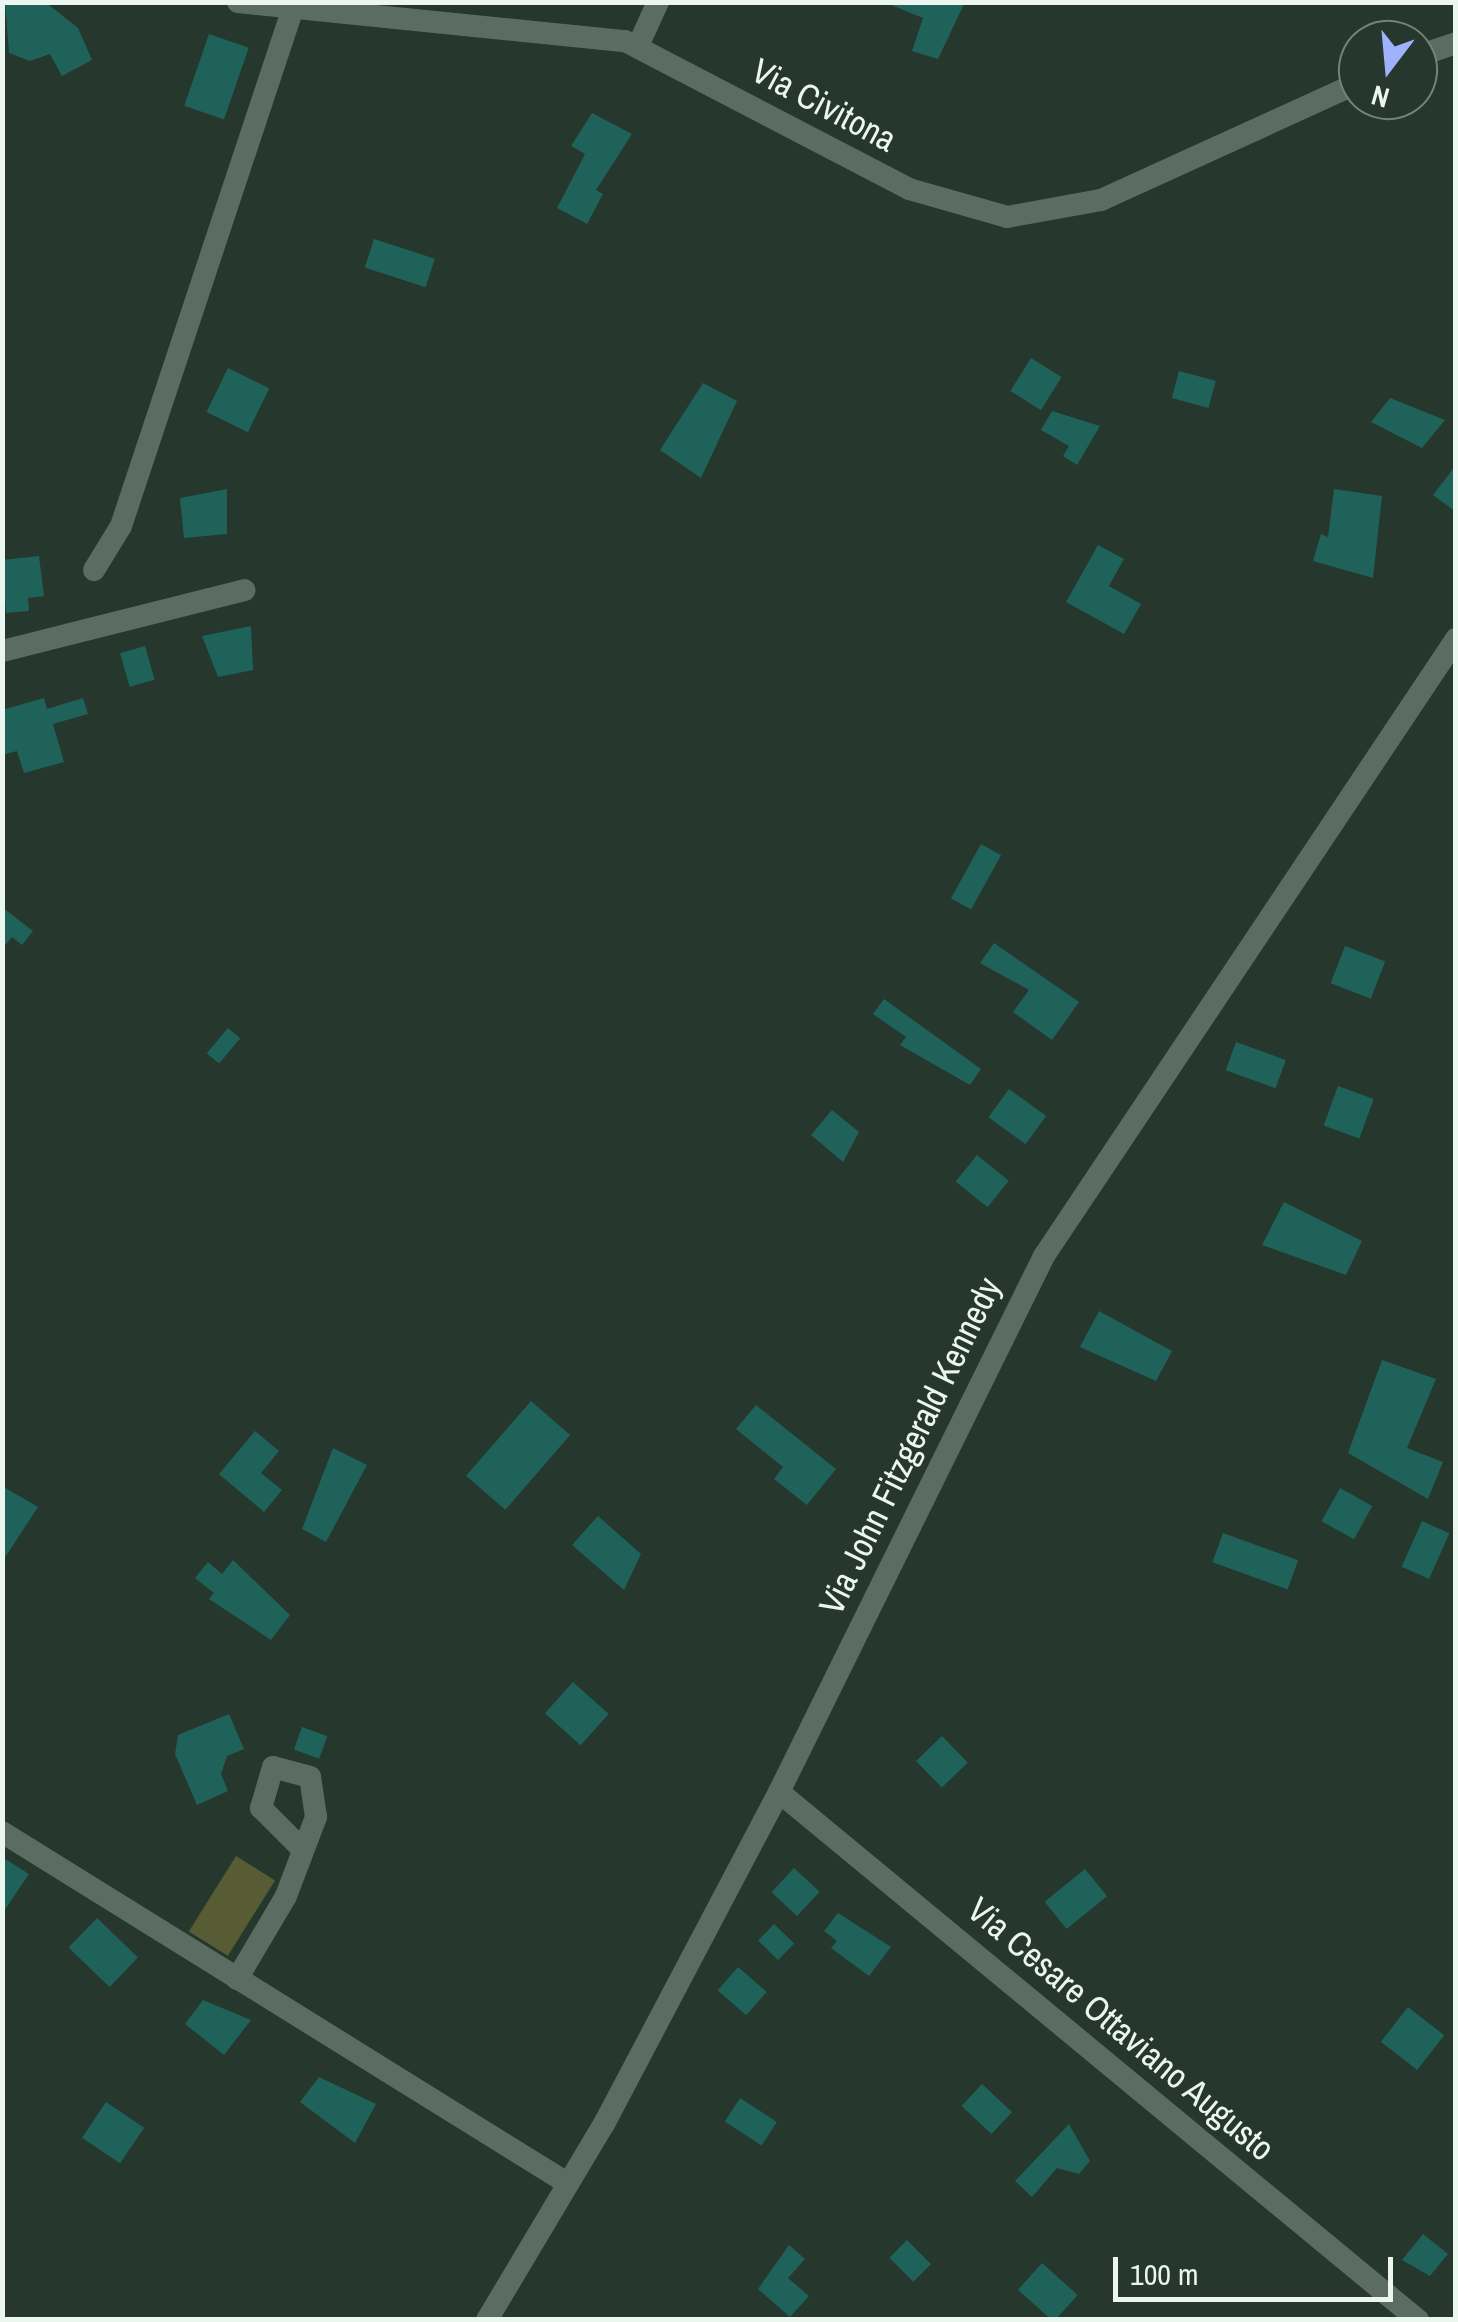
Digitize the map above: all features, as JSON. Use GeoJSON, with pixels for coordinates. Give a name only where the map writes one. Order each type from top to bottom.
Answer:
{"type":"FeatureCollection","features":[{"type":"Feature","properties":{"kind":"street","name":"Via Civitona"},"geometry":{"type":"LineString","coordinates":[[238,2],[638,46],[909,188],[1007,217],[1101,200],[1338,92]]}},
{"type":"Feature","properties":{"kind":"street"},"geometry":{"type":"LineString","coordinates":[[638,46],[658,2]]}},
{"type":"Feature","properties":{"kind":"street"},"geometry":{"type":"LineString","coordinates":[[94,570],[121,526],[294,8]]}},
{"type":"Feature","properties":{"kind":"street"},"geometry":{"type":"LineString","coordinates":[[2,651],[244,590]]}},
{"type":"Feature","properties":{"kind":"street","name":"Via John Fitzgerald Kennedy"},"geometry":{"type":"LineString","coordinates":[[487,2320],[566,2184],[779,1792],[1044,1256],[1456,639]]}},
{"type":"Feature","properties":{"kind":"street","name":"Via Cesare Ottaviano Augusto"},"geometry":{"type":"LineString","coordinates":[[779,1792],[1418,2320]]}},
{"type":"Feature","properties":{"kind":"street"},"geometry":{"type":"LineString","coordinates":[[2,1832],[566,2184]]}},
{"type":"Feature","properties":{"kind":"street"},"geometry":{"type":"LineString","coordinates":[[237,1979],[286,1896],[301,1848]]}},
{"type":"Feature","properties":{"kind":"green space"},"geometry":{"type":"Polygon","coordinates":[[[236,1856],[275,1880],[228,1956],[189,1931],[236,1856]]]}},
{"type":"Feature","properties":{"kind":"building"},"geometry":{"type":"Polygon","coordinates":[[[5,2],[49,5],[78,28],[92,60],[62,76],[50,54],[30,61],[9,53],[5,2]]]}},
{"type":"Feature","properties":{"kind":"building"},"geometry":{"type":"Polygon","coordinates":[[[884,2],[965,2],[938,59],[912,51],[923,18],[884,2]]]}},
{"type":"Feature","properties":{"kind":"building"},"geometry":{"type":"Polygon","coordinates":[[[209,34],[249,48],[224,120],[184,106],[209,34]]]}},
{"type":"Feature","properties":{"kind":"building"},"geometry":{"type":"Polygon","coordinates":[[[592,113],[632,134],[596,190],[603,194],[587,224],[557,208],[585,154],[571,146],[592,113]]]}},
{"type":"Feature","properties":{"kind":"building"},"geometry":{"type":"Polygon","coordinates":[[[374,239],[435,259],[426,287],[365,268],[374,239]]]}},
{"type":"Feature","properties":{"kind":"building"},"geometry":{"type":"Polygon","coordinates":[[[1031,358],[1062,377],[1041,410],[1010,391],[1031,358]]]}},
{"type":"Feature","properties":{"kind":"building"},"geometry":{"type":"Polygon","coordinates":[[[228,368],[269,388],[248,432],[207,412],[228,368]]]}},
{"type":"Feature","properties":{"kind":"building"},"geometry":{"type":"Polygon","coordinates":[[[1179,371],[1216,381],[1208,408],[1172,398],[1179,371]]]}},
{"type":"Feature","properties":{"kind":"building"},"geometry":{"type":"Polygon","coordinates":[[[703,383],[737,401],[701,478],[660,450],[703,383]]]}},
{"type":"Feature","properties":{"kind":"building"},"geometry":{"type":"Polygon","coordinates":[[[1390,398],[1445,420],[1422,448],[1371,422],[1390,398]]]}},
{"type":"Feature","properties":{"kind":"building"},"geometry":{"type":"Polygon","coordinates":[[[1052,411],[1100,426],[1077,465],[1063,456],[1069,446],[1041,430],[1052,411]]]}},
{"type":"Feature","properties":{"kind":"building"},"geometry":{"type":"Polygon","coordinates":[[[1456,465],[1456,512],[1433,495],[1456,465]]]}},
{"type":"Feature","properties":{"kind":"building"},"geometry":{"type":"Polygon","coordinates":[[[227,489],[227,534],[184,538],[180,498],[227,489]]]}},
{"type":"Feature","properties":{"kind":"building"},"geometry":{"type":"Polygon","coordinates":[[[1334,489],[1382,496],[1373,578],[1313,561],[1321,534],[1328,537],[1334,489]]]}},
{"type":"Feature","properties":{"kind":"building"},"geometry":{"type":"Polygon","coordinates":[[[1098,545],[1124,559],[1109,586],[1141,604],[1124,634],[1066,602],[1098,545]]]}},
{"type":"Feature","properties":{"kind":"building"},"geometry":{"type":"Polygon","coordinates":[[[39,556],[44,596],[28,598],[29,611],[6,613],[2,560],[39,556]]]}},
{"type":"Feature","properties":{"kind":"building"},"geometry":{"type":"Polygon","coordinates":[[[251,626],[253,670],[218,677],[202,636],[251,626]]]}},
{"type":"Feature","properties":{"kind":"building"},"geometry":{"type":"Polygon","coordinates":[[[145,646],[155,680],[130,687],[120,653],[145,646]]]}},
{"type":"Feature","properties":{"kind":"building"},"geometry":{"type":"Polygon","coordinates":[[[44,698],[47,709],[83,698],[88,714],[53,724],[64,762],[24,773],[17,751],[2,755],[2,710],[44,698]]]}},
{"type":"Feature","properties":{"kind":"building"},"geometry":{"type":"Polygon","coordinates":[[[981,844],[1001,855],[971,909],[951,898],[981,844]]]}},
{"type":"Feature","properties":{"kind":"building"},"geometry":{"type":"Polygon","coordinates":[[[2,907],[33,931],[22,945],[12,937],[2,949],[2,907]]]}},
{"type":"Feature","properties":{"kind":"building"},"geometry":{"type":"Polygon","coordinates":[[[994,943],[1079,1002],[1052,1040],[1013,1012],[1029,990],[980,963],[994,943]]]}},
{"type":"Feature","properties":{"kind":"building"},"geometry":{"type":"Polygon","coordinates":[[[1345,946],[1385,961],[1371,999],[1331,983],[1345,946]]]}},
{"type":"Feature","properties":{"kind":"building"},"geometry":{"type":"Polygon","coordinates":[[[884,999],[981,1069],[970,1085],[900,1045],[906,1037],[873,1014],[884,999]]]}},
{"type":"Feature","properties":{"kind":"building"},"geometry":{"type":"Polygon","coordinates":[[[228,1028],[240,1038],[219,1064],[207,1053],[228,1028]]]}},
{"type":"Feature","properties":{"kind":"building"},"geometry":{"type":"Polygon","coordinates":[[[1236,1042],[1286,1060],[1276,1088],[1226,1070],[1236,1042]]]}},
{"type":"Feature","properties":{"kind":"building"},"geometry":{"type":"Polygon","coordinates":[[[1338,1086],[1374,1099],[1359,1138],[1324,1125],[1338,1086]]]}},
{"type":"Feature","properties":{"kind":"building"},"geometry":{"type":"Polygon","coordinates":[[[1009,1089],[1046,1116],[1026,1144],[988,1117],[1009,1089]]]}},
{"type":"Feature","properties":{"kind":"building"},"geometry":{"type":"Polygon","coordinates":[[[832,1110],[859,1132],[843,1162],[811,1135],[832,1110]]]}},
{"type":"Feature","properties":{"kind":"building"},"geometry":{"type":"Polygon","coordinates":[[[977,1155],[1009,1181],[987,1207],[956,1181],[977,1155]]]}},
{"type":"Feature","properties":{"kind":"building"},"geometry":{"type":"Polygon","coordinates":[[[1284,1202],[1362,1241],[1346,1275],[1262,1245],[1284,1202]]]}},
{"type":"Feature","properties":{"kind":"building"},"geometry":{"type":"Polygon","coordinates":[[[1099,1311],[1172,1351],[1156,1381],[1080,1347],[1099,1311]]]}},
{"type":"Feature","properties":{"kind":"building"},"geometry":{"type":"Polygon","coordinates":[[[1382,1360],[1436,1379],[1407,1448],[1443,1462],[1428,1499],[1348,1453],[1382,1360]]]}},
{"type":"Feature","properties":{"kind":"building"},"geometry":{"type":"Polygon","coordinates":[[[531,1401],[570,1435],[505,1510],[466,1476],[531,1401]]]}},
{"type":"Feature","properties":{"kind":"building"},"geometry":{"type":"Polygon","coordinates":[[[756,1405],[836,1469],[807,1505],[774,1479],[783,1467],[736,1429],[756,1405]]]}},
{"type":"Feature","properties":{"kind":"building"},"geometry":{"type":"Polygon","coordinates":[[[255,1431],[279,1451],[261,1473],[282,1490],[264,1512],[219,1474],[255,1431]]]}},
{"type":"Feature","properties":{"kind":"building"},"geometry":{"type":"Polygon","coordinates":[[[333,1448],[367,1465],[326,1542],[302,1529],[333,1448]]]}},
{"type":"Feature","properties":{"kind":"building"},"geometry":{"type":"Polygon","coordinates":[[[2,1486],[38,1507],[2,1562],[2,1486]]]}},
{"type":"Feature","properties":{"kind":"building"},"geometry":{"type":"Polygon","coordinates":[[[1340,1488],[1372,1506],[1354,1539],[1322,1521],[1340,1488]]]}},
{"type":"Feature","properties":{"kind":"building"},"geometry":{"type":"Polygon","coordinates":[[[598,1516],[641,1554],[624,1590],[572,1545],[598,1516]]]}},
{"type":"Feature","properties":{"kind":"building"},"geometry":{"type":"Polygon","coordinates":[[[1422,1521],[1449,1533],[1429,1579],[1402,1567],[1422,1521]]]}},
{"type":"Feature","properties":{"kind":"building"},"geometry":{"type":"Polygon","coordinates":[[[1223,1533],[1298,1560],[1288,1589],[1212,1562],[1223,1533]]]}},
{"type":"Feature","properties":{"kind":"building"},"geometry":{"type":"Polygon","coordinates":[[[233,1560],[290,1615],[271,1640],[209,1599],[214,1593],[195,1578],[208,1562],[222,1574],[233,1560]]]}},
{"type":"Feature","properties":{"kind":"building"},"geometry":{"type":"Polygon","coordinates":[[[573,1682],[609,1714],[581,1745],[545,1713],[573,1682]]]}},
{"type":"Feature","properties":{"kind":"building"},"geometry":{"type":"Polygon","coordinates":[[[229,1714],[244,1749],[227,1756],[221,1774],[228,1791],[197,1805],[175,1754],[178,1735],[229,1714]]]}},
{"type":"Feature","properties":{"kind":"building"},"geometry":{"type":"Polygon","coordinates":[[[302,1727],[327,1736],[319,1759],[294,1750],[302,1727]]]}},
{"type":"Feature","properties":{"kind":"building"},"geometry":{"type":"Polygon","coordinates":[[[942,1736],[968,1763],[942,1788],[916,1761],[942,1736]]]}},
{"type":"Feature","properties":{"kind":"building"},"geometry":{"type":"Polygon","coordinates":[[[2,1857],[29,1874],[2,1914],[2,1857]]]}},
{"type":"Feature","properties":{"kind":"building"},"geometry":{"type":"Polygon","coordinates":[[[794,1868],[820,1892],[797,1916],[771,1892],[794,1868]]]}},
{"type":"Feature","properties":{"kind":"building"},"geometry":{"type":"Polygon","coordinates":[[[1085,1869],[1107,1896],[1067,1929],[1045,1902],[1085,1869]]]}},
{"type":"Feature","properties":{"kind":"building"},"geometry":{"type":"Polygon","coordinates":[[[838,1913],[891,1947],[869,1976],[831,1948],[837,1941],[824,1931],[838,1913]]]}},
{"type":"Feature","properties":{"kind":"building"},"geometry":{"type":"Polygon","coordinates":[[[97,1918],[138,1958],[110,1987],[69,1947],[97,1918]]]}},
{"type":"Feature","properties":{"kind":"building"},"geometry":{"type":"Polygon","coordinates":[[[774,1924],[794,1943],[778,1960],[758,1941],[774,1924]]]}},
{"type":"Feature","properties":{"kind":"building"},"geometry":{"type":"Polygon","coordinates":[[[738,1967],[767,1992],[746,2015],[718,1990],[738,1967]]]}},
{"type":"Feature","properties":{"kind":"building"},"geometry":{"type":"Polygon","coordinates":[[[203,2000],[251,2020],[224,2055],[185,2024],[203,2000]]]}},
{"type":"Feature","properties":{"kind":"building"},"geometry":{"type":"Polygon","coordinates":[[[1408,2007],[1444,2035],[1417,2070],[1381,2042],[1408,2007]]]}},
{"type":"Feature","properties":{"kind":"building"},"geometry":{"type":"Polygon","coordinates":[[[319,2077],[376,2104],[355,2143],[300,2102],[319,2077]]]}},
{"type":"Feature","properties":{"kind":"building"},"geometry":{"type":"Polygon","coordinates":[[[982,2084],[1012,2112],[992,2134],[962,2106],[982,2084]]]}},
{"type":"Feature","properties":{"kind":"building"},"geometry":{"type":"Polygon","coordinates":[[[740,2098],[777,2122],[762,2145],[725,2121],[740,2098]]]}},
{"type":"Feature","properties":{"kind":"building"},"geometry":{"type":"Polygon","coordinates":[[[106,2102],[144,2128],[120,2163],[82,2138],[106,2102]]]}},
{"type":"Feature","properties":{"kind":"building"},"geometry":{"type":"Polygon","coordinates":[[[1069,2124],[1090,2161],[1079,2174],[1057,2168],[1032,2197],[1015,2181],[1069,2124]]]}},
{"type":"Feature","properties":{"kind":"building"},"geometry":{"type":"Polygon","coordinates":[[[1423,2234],[1448,2254],[1430,2276],[1402,2260],[1423,2234]]]}},
{"type":"Feature","properties":{"kind":"building"},"geometry":{"type":"Polygon","coordinates":[[[907,2240],[931,2264],[913,2282],[889,2258],[907,2240]]]}},
{"type":"Feature","properties":{"kind":"building"},"geometry":{"type":"Polygon","coordinates":[[[789,2245],[805,2259],[788,2278],[809,2296],[790,2317],[758,2289],[789,2245]]]}},
{"type":"Feature","properties":{"kind":"building"},"geometry":{"type":"Polygon","coordinates":[[[1042,2263],[1078,2295],[1052,2320],[1018,2290],[1042,2263]]]}}]}
